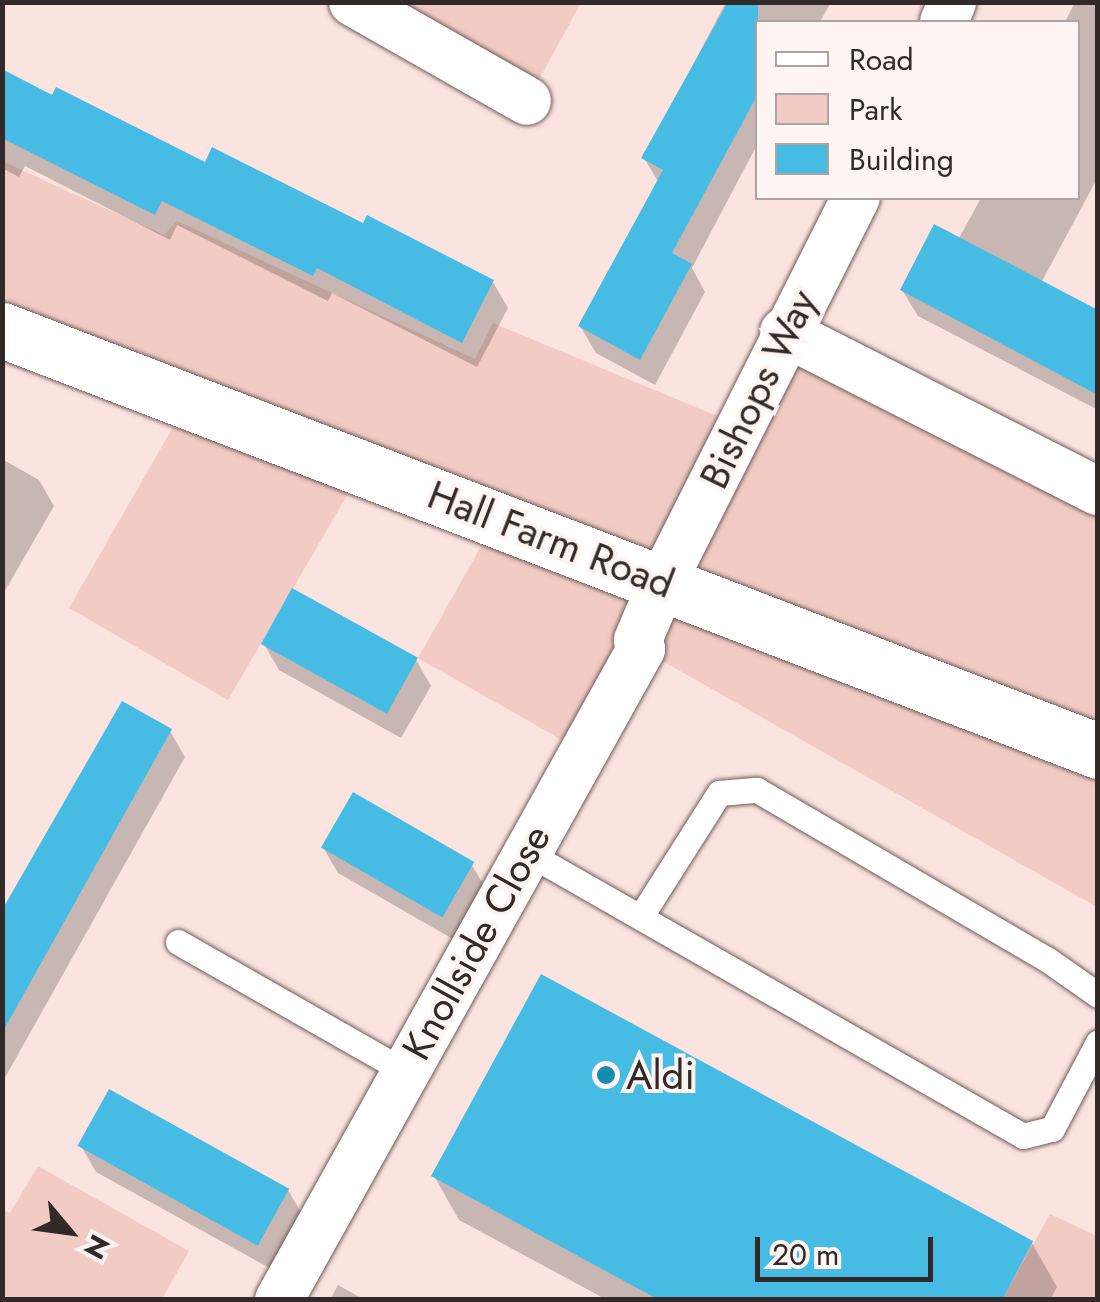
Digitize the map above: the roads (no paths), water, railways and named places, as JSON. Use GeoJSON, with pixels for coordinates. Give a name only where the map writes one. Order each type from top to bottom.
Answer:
{"type":"FeatureCollection","features":[{"type":"Feature","properties":{"kind":"street"},"geometry":{"type":"LineString","coordinates":[[352,2],[527,101]]}},
{"type":"Feature","properties":{"kind":"street","name":"Bishops Way"},"geometry":{"type":"LineString","coordinates":[[663,581],[784,332],[855,200]]}},
{"type":"Feature","properties":{"kind":"street","name":"Hall Farm Road"},"geometry":{"type":"LineString","coordinates":[[2,330],[1098,751]]}},
{"type":"Feature","properties":{"kind":"street"},"geometry":{"type":"LineString","coordinates":[[784,332],[1098,491]]}},
{"type":"Feature","properties":{"kind":"street","name":"Knollside Close"},"geometry":{"type":"LineString","coordinates":[[279,1300],[641,648],[638,640],[663,581]]}},
{"type":"Feature","properties":{"kind":"lane"},"geometry":{"type":"LineString","coordinates":[[641,916],[719,793],[758,790],[1048,960],[1098,996]]}},
{"type":"Feature","properties":{"kind":"lane"},"geometry":{"type":"LineString","coordinates":[[526,852],[1023,1136],[1052,1129],[1098,1042]]}},
{"type":"Feature","properties":{"kind":"lane"},"geometry":{"type":"LineString","coordinates":[[178,942],[404,1071]]}},
{"type":"Feature","properties":{"kind":"place","name":"Aldi"},"geometry":{"type":"Point","coordinates":[606,1075]}}]}
